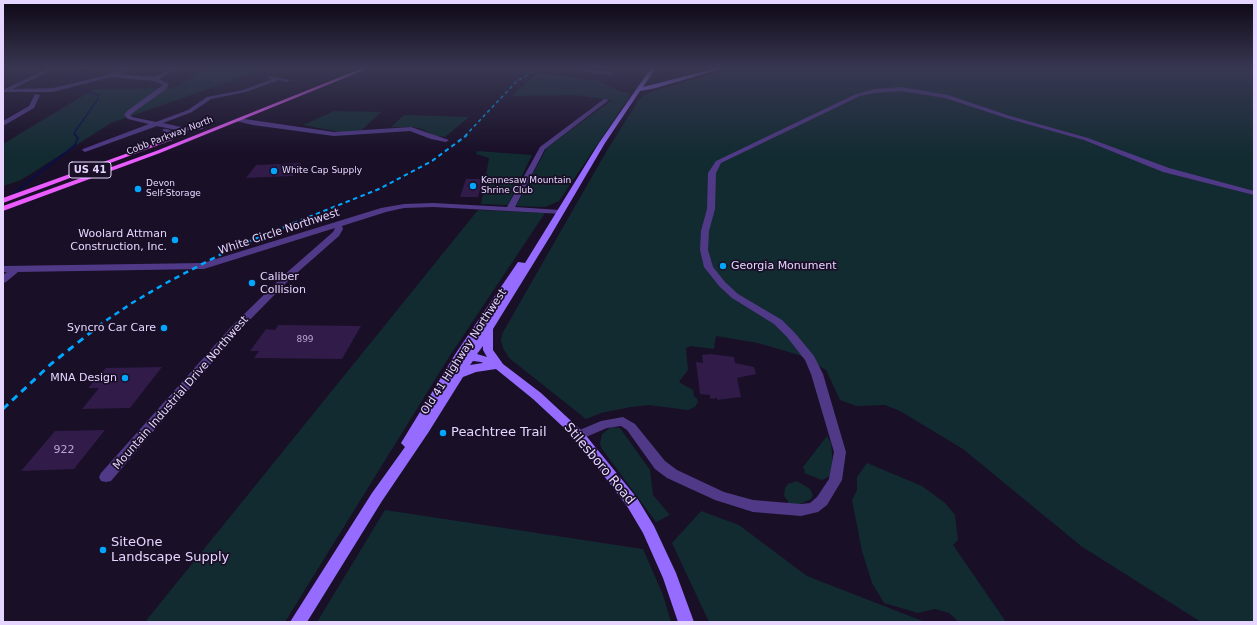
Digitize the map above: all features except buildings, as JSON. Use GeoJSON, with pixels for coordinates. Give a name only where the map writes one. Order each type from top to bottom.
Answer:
{"type":"FeatureCollection","features":[{"type":"Feature","properties":{"kind":"main road","name":"Cobb Parkway North"},"geometry":{"type":"LineString","coordinates":[[3,201],[201,128],[278,97]]}},
{"type":"Feature","properties":{"kind":"main road","name":"Cobb Parkway North"},"geometry":{"type":"LineString","coordinates":[[3,210],[158,152],[294,97]]}},
{"type":"Feature","properties":{"kind":"street"},"geometry":{"type":"LineString","coordinates":[[3,124],[30,109],[34,105],[35,97]]}},
{"type":"Feature","properties":{"kind":"street"},"geometry":{"type":"LineString","coordinates":[[149,97],[127,115],[130,118],[139,121],[158,123],[184,129],[201,128]]}},
{"type":"Feature","properties":{"kind":"street"},"geometry":{"type":"LineString","coordinates":[[85,150],[190,111],[209,98],[213,97]]}},
{"type":"Feature","properties":{"kind":"street","name":"Old 41 Highway Northwest"},"geometry":{"type":"LineString","coordinates":[[377,497],[424,430],[458,375],[465,356],[488,327],[632,97]]}},
{"type":"Feature","properties":{"kind":"street"},"geometry":{"type":"LineString","coordinates":[[578,435],[605,424],[618,421],[627,423],[660,465],[672,474],[688,483],[738,503],[759,507],[801,510],[813,508],[828,492],[835,480],[840,452],[821,383],[810,359],[791,335],[778,322],[728,290],[716,276],[705,259],[705,232],[711,210],[712,173],[718,162],[853,97]]}},
{"type":"Feature","properties":{"kind":"street"},"geometry":{"type":"LineString","coordinates":[[949,97],[1015,119],[1086,138],[1166,170],[1254,193]]}},
{"type":"Feature","properties":{"kind":"street"},"geometry":{"type":"LineString","coordinates":[[510,209],[542,148],[606,100]]}},
{"type":"Feature","properties":{"kind":"street"},"geometry":{"type":"LineString","coordinates":[[238,120],[256,124],[334,134],[411,128],[434,138],[446,140]]}},
{"type":"Feature","properties":{"kind":"street"},"geometry":{"type":"LineString","coordinates":[[139,121],[141,124],[175,133],[175,136],[169,140]]}},
{"type":"Feature","properties":{"kind":"street"},"geometry":{"type":"LineString","coordinates":[[97,139],[107,142]]}},
{"type":"Feature","properties":{"kind":"street","name":"White Circle Northwest"},"geometry":{"type":"LineString","coordinates":[[3,268],[204,266],[384,210],[413,205],[560,212]]}},
{"type":"Feature","properties":{"kind":"street","name":"Old 41 Highway Northwest"},"geometry":{"type":"LineString","coordinates":[[298,622],[528,253],[560,212]]}},
{"type":"Feature","properties":{"kind":"street","name":"Mountain Industrial Drive Northwest"},"geometry":{"type":"LineString","coordinates":[[106,478],[235,329],[287,277],[336,234],[339,229],[338,225]]}},
{"type":"Feature","properties":{"kind":"street"},"geometry":{"type":"LineString","coordinates":[[3,280],[17,268]]}},
{"type":"Feature","properties":{"kind":"street"},"geometry":{"type":"LineString","coordinates":[[488,327],[488,350],[500,367]]}},
{"type":"Feature","properties":{"kind":"street","name":"Stilesboro Road"},"geometry":{"type":"LineString","coordinates":[[465,356],[483,359],[500,367],[542,401],[578,435],[632,502],[649,530],[671,578],[686,622]]}},
{"type":"Feature","properties":{"kind":"street"},"geometry":{"type":"LineString","coordinates":[[458,375],[471,368],[482,366],[500,367]]}},
{"type":"Feature","properties":{"kind":"green space"},"geometry":{"type":"Polygon","coordinates":[[[80,97],[185,97],[111,123],[21,180],[3,186],[3,144],[80,97]]]}},
{"type":"Feature","properties":{"kind":"green space"},"geometry":{"type":"Polygon","coordinates":[[[590,97],[629,97],[559,201],[545,207],[516,206],[547,147],[612,100],[590,97]]]}},
{"type":"Feature","properties":{"kind":"green space"},"geometry":{"type":"Polygon","coordinates":[[[642,97],[1254,97],[1254,622],[1201,622],[1081,546],[963,449],[900,411],[885,405],[856,406],[840,400],[826,370],[799,355],[758,343],[716,336],[714,349],[691,346],[686,348],[688,370],[679,382],[693,390],[694,397],[697,398],[698,402],[695,407],[688,410],[649,405],[601,413],[586,419],[509,358],[503,348],[501,340],[502,334],[606,152],[642,97]]]}},
{"type":"Feature","properties":{"kind":"green space"},"geometry":{"type":"Polygon","coordinates":[[[334,111],[381,112],[362,130],[340,132],[303,125],[334,111]]]}},
{"type":"Feature","properties":{"kind":"green space"},"geometry":{"type":"Polygon","coordinates":[[[404,115],[469,117],[445,137],[435,136],[422,129],[413,127],[391,127],[404,115]]]}},
{"type":"Feature","properties":{"kind":"green space"},"geometry":{"type":"Polygon","coordinates":[[[477,151],[532,155],[508,205],[481,204],[489,158],[476,154],[477,151]]]}},
{"type":"Feature","properties":{"kind":"green space"},"geometry":{"type":"Polygon","coordinates":[[[478,210],[545,213],[449,357],[285,622],[145,622],[478,210]]]}},
{"type":"Feature","properties":{"kind":"green space"},"geometry":{"type":"Polygon","coordinates":[[[611,427],[620,428],[650,470],[653,495],[670,515],[656,522],[602,449],[600,444],[602,434],[611,427]]]}},
{"type":"Feature","properties":{"kind":"green space"},"geometry":{"type":"Polygon","coordinates":[[[827,436],[831,443],[833,463],[830,476],[822,480],[804,473],[805,471],[803,467],[827,436]]]}},
{"type":"Feature","properties":{"kind":"green space"},"geometry":{"type":"Polygon","coordinates":[[[867,463],[922,486],[945,503],[955,515],[958,540],[953,545],[1006,622],[959,622],[949,613],[935,609],[918,613],[884,603],[872,583],[862,551],[852,500],[857,490],[857,477],[867,463]]]}},
{"type":"Feature","properties":{"kind":"green space"},"geometry":{"type":"Polygon","coordinates":[[[797,481],[810,489],[813,495],[811,499],[800,504],[788,505],[788,501],[784,496],[785,488],[788,484],[797,481]]]}},
{"type":"Feature","properties":{"kind":"green space"},"geometry":{"type":"Polygon","coordinates":[[[385,510],[643,549],[663,595],[671,622],[317,622],[385,510]]]}},
{"type":"Feature","properties":{"kind":"green space"},"geometry":{"type":"Polygon","coordinates":[[[701,511],[739,525],[807,576],[925,622],[709,622],[672,543],[701,511]]]}},
{"type":"Feature","properties":{"kind":"waterway"},"geometry":{"type":"LineString","coordinates":[[76,136],[74,133],[98,97]]}},
{"type":"Feature","properties":{"kind":"waterway"},"geometry":{"type":"LineString","coordinates":[[14,193],[75,145],[78,138],[76,136]]}},
{"type":"Feature","properties":{"kind":"railway"},"geometry":{"type":"LineString","coordinates":[[465,136],[502,97]]}},
{"type":"Feature","properties":{"kind":"railway"},"geometry":{"type":"LineString","coordinates":[[301,220],[379,189],[432,161],[467,135]]}},
{"type":"Feature","properties":{"kind":"railway"},"geometry":{"type":"LineString","coordinates":[[98,326],[132,303],[166,283],[233,248],[304,219]]}},
{"type":"Feature","properties":{"kind":"railway"},"geometry":{"type":"LineString","coordinates":[[3,409],[51,364],[100,325]]}},
{"type":"Feature","properties":{"kind":"place","name":"White Cap Supply"},"geometry":{"type":"Point","coordinates":[274,171]}},
{"type":"Feature","properties":{"kind":"place","name":"Kennesaw Mountain Shrine Club"},"geometry":{"type":"Point","coordinates":[473,186]}},
{"type":"Feature","properties":{"kind":"place","name":"Devon Self-Storage"},"geometry":{"type":"Point","coordinates":[138,189]}},
{"type":"Feature","properties":{"kind":"place","name":"Woolard Attman Construction, Inc."},"geometry":{"type":"Point","coordinates":[175,240]}},
{"type":"Feature","properties":{"kind":"place","name":"Georgia Monument"},"geometry":{"type":"Point","coordinates":[723,266]}},
{"type":"Feature","properties":{"kind":"place","name":"Caliber Collision"},"geometry":{"type":"Point","coordinates":[252,283]}},
{"type":"Feature","properties":{"kind":"place","name":"Syncro Car Care"},"geometry":{"type":"Point","coordinates":[164,328]}},
{"type":"Feature","properties":{"kind":"place","name":"MNA Design"},"geometry":{"type":"Point","coordinates":[125,378]}},
{"type":"Feature","properties":{"kind":"place","name":"Peachtree Trail"},"geometry":{"type":"Point","coordinates":[443,433]}},
{"type":"Feature","properties":{"kind":"place","name":"SiteOne Landscape Supply"},"geometry":{"type":"Point","coordinates":[103,550]}}]}
